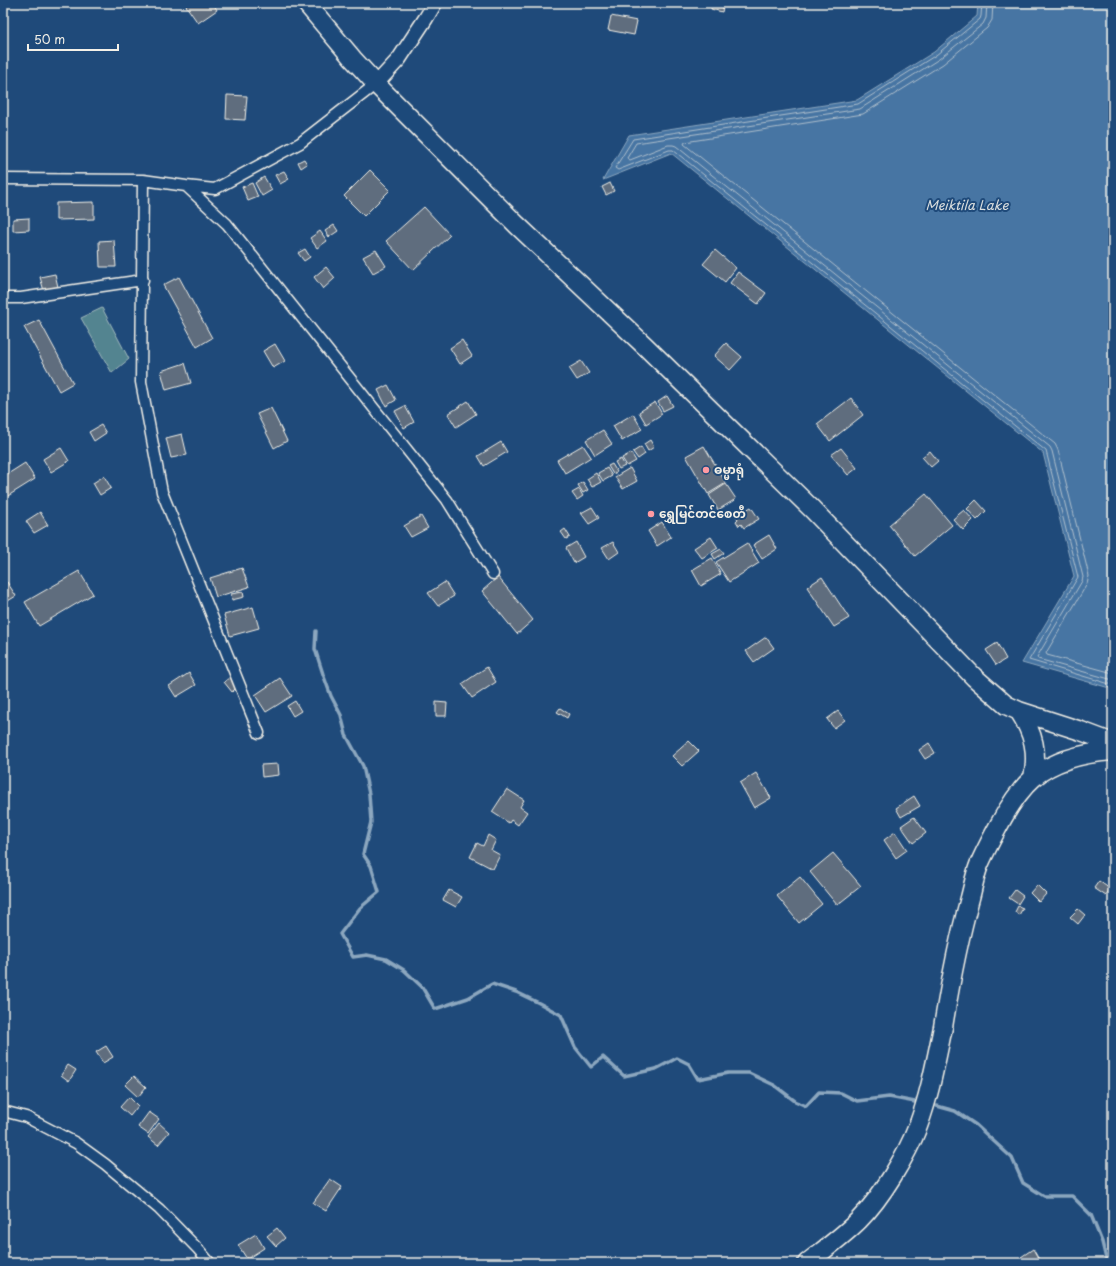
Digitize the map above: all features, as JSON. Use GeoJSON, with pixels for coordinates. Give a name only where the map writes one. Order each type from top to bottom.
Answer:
{"type":"FeatureCollection","features":[{"type":"Feature","properties":{"kind":"highway"},"geometry":{"type":"LineString","coordinates":[[306,3],[376,84],[517,225],[655,356],[812,509],[974,677],[1006,705],[1019,711],[1113,743]]}},
{"type":"Feature","properties":{"kind":"highway"},"geometry":{"type":"LineString","coordinates":[[1019,711],[1026,721],[1034,743],[1036,755],[1033,778]]}},
{"type":"Feature","properties":{"kind":"highway"},"geometry":{"type":"LineString","coordinates":[[807,1263],[860,1219],[881,1193],[902,1160],[918,1127],[934,1073],[962,927],[979,866],[989,843],[1007,810],[1033,778],[1053,765],[1078,756],[1113,751]]}},
{"type":"Feature","properties":{"kind":"street"},"geometry":{"type":"LineString","coordinates":[[3,179],[144,180],[215,189],[300,143],[376,84],[399,59],[435,3]]}},
{"type":"Feature","properties":{"kind":"street"},"geometry":{"type":"LineString","coordinates":[[144,180],[141,382],[162,492],[259,733]]}},
{"type":"Feature","properties":{"kind":"street"},"geometry":{"type":"LineString","coordinates":[[186,186],[227,224],[447,500],[493,574]]}},
{"type":"Feature","properties":{"kind":"street"},"geometry":{"type":"LineString","coordinates":[[3,298],[21,298],[143,280]]}},
{"type":"Feature","properties":{"kind":"street"},"geometry":{"type":"LineString","coordinates":[[3,1111],[26,1117],[76,1143],[105,1164],[159,1209],[210,1263]]}},
{"type":"Feature","properties":{"kind":"green space"},"geometry":{"type":"Polygon","coordinates":[[[102,308],[129,359],[112,373],[81,318],[102,308]]]}},
{"type":"Feature","properties":{"kind":"water","name":"Meiktila Lake"},"geometry":{"type":"Polygon","coordinates":[[[978,3],[1113,3],[1113,689],[1022,663],[1074,576],[1043,453],[671,153],[603,180],[629,135],[857,100],[934,52],[977,16],[978,3]]]}},
{"type":"Feature","properties":{"kind":"building"},"geometry":{"type":"Polygon","coordinates":[[[184,3],[213,3],[217,10],[198,23],[184,3]]]}},
{"type":"Feature","properties":{"kind":"building"},"geometry":{"type":"Polygon","coordinates":[[[712,3],[724,3],[722,12],[711,9],[712,3]]]}},
{"type":"Feature","properties":{"kind":"building"},"geometry":{"type":"Polygon","coordinates":[[[611,16],[637,21],[634,35],[608,30],[611,16]]]}},
{"type":"Feature","properties":{"kind":"building"},"geometry":{"type":"Polygon","coordinates":[[[227,95],[247,96],[245,120],[226,119],[227,95]]]}},
{"type":"Feature","properties":{"kind":"building"},"geometry":{"type":"Polygon","coordinates":[[[304,159],[307,164],[301,168],[298,162],[304,159]]]}},
{"type":"Feature","properties":{"kind":"building"},"geometry":{"type":"Polygon","coordinates":[[[370,170],[390,190],[364,216],[344,196],[370,170]]]}},
{"type":"Feature","properties":{"kind":"building"},"geometry":{"type":"Polygon","coordinates":[[[284,171],[289,179],[280,184],[275,175],[284,171]]]}},
{"type":"Feature","properties":{"kind":"building"},"geometry":{"type":"Polygon","coordinates":[[[264,177],[272,190],[262,196],[255,183],[264,177]]]}},
{"type":"Feature","properties":{"kind":"building"},"geometry":{"type":"Polygon","coordinates":[[[252,183],[258,197],[248,201],[242,187],[252,183]]]}},
{"type":"Feature","properties":{"kind":"building"},"geometry":{"type":"Polygon","coordinates":[[[610,183],[614,191],[606,195],[602,187],[610,183]]]}},
{"type":"Feature","properties":{"kind":"building"},"geometry":{"type":"Polygon","coordinates":[[[94,202],[94,219],[56,220],[56,203],[94,202]]]}},
{"type":"Feature","properties":{"kind":"building"},"geometry":{"type":"Polygon","coordinates":[[[424,207],[450,235],[413,270],[386,241],[424,207]]]}},
{"type":"Feature","properties":{"kind":"building"},"geometry":{"type":"Polygon","coordinates":[[[29,218],[29,230],[13,231],[13,219],[29,218]]]}},
{"type":"Feature","properties":{"kind":"building"},"geometry":{"type":"Polygon","coordinates":[[[334,225],[338,231],[329,237],[325,231],[334,225]]]}},
{"type":"Feature","properties":{"kind":"building"},"geometry":{"type":"Polygon","coordinates":[[[320,231],[327,241],[317,248],[310,238],[320,231]]]}},
{"type":"Feature","properties":{"kind":"building"},"geometry":{"type":"Polygon","coordinates":[[[114,240],[116,267],[100,267],[99,241],[114,240]]]}},
{"type":"Feature","properties":{"kind":"building"},"geometry":{"type":"Polygon","coordinates":[[[305,249],[310,257],[304,261],[298,253],[305,249]]]}},
{"type":"Feature","properties":{"kind":"building"},"geometry":{"type":"Polygon","coordinates":[[[376,250],[386,266],[373,273],[363,257],[376,250]]]}},
{"type":"Feature","properties":{"kind":"building"},"geometry":{"type":"Polygon","coordinates":[[[715,250],[736,268],[725,282],[703,264],[715,250]]]}},
{"type":"Feature","properties":{"kind":"building"},"geometry":{"type":"Polygon","coordinates":[[[326,267],[335,278],[323,289],[314,277],[326,267]]]}},
{"type":"Feature","properties":{"kind":"building"},"geometry":{"type":"Polygon","coordinates":[[[738,272],[766,293],[758,304],[730,283],[738,272]]]}},
{"type":"Feature","properties":{"kind":"building"},"geometry":{"type":"Polygon","coordinates":[[[55,274],[58,287],[44,291],[40,277],[55,274]]]}},
{"type":"Feature","properties":{"kind":"building"},"geometry":{"type":"Polygon","coordinates":[[[179,277],[212,338],[197,347],[163,285],[179,277]]]}},
{"type":"Feature","properties":{"kind":"building"},"geometry":{"type":"Polygon","coordinates":[[[39,320],[73,383],[59,391],[24,327],[39,320]]]}},
{"type":"Feature","properties":{"kind":"building"},"geometry":{"type":"Polygon","coordinates":[[[462,340],[472,356],[460,364],[450,348],[462,340]]]}},
{"type":"Feature","properties":{"kind":"building"},"geometry":{"type":"Polygon","coordinates":[[[726,343],[742,357],[730,370],[714,356],[726,343]]]}},
{"type":"Feature","properties":{"kind":"building"},"geometry":{"type":"Polygon","coordinates":[[[275,344],[285,361],[273,368],[263,351],[275,344]]]}},
{"type":"Feature","properties":{"kind":"building"},"geometry":{"type":"Polygon","coordinates":[[[581,361],[589,373],[577,380],[569,368],[581,361]]]}},
{"type":"Feature","properties":{"kind":"building"},"geometry":{"type":"Polygon","coordinates":[[[185,363],[191,383],[166,390],[161,371],[185,363]]]}},
{"type":"Feature","properties":{"kind":"building"},"geometry":{"type":"Polygon","coordinates":[[[388,385],[396,400],[386,406],[378,390],[388,385]]]}},
{"type":"Feature","properties":{"kind":"building"},"geometry":{"type":"Polygon","coordinates":[[[667,396],[673,406],[663,411],[658,402],[667,396]]]}},
{"type":"Feature","properties":{"kind":"building"},"geometry":{"type":"Polygon","coordinates":[[[851,398],[863,415],[830,441],[817,424],[851,398]]]}},
{"type":"Feature","properties":{"kind":"building"},"geometry":{"type":"Polygon","coordinates":[[[468,401],[476,414],[456,427],[448,414],[468,401]]]}},
{"type":"Feature","properties":{"kind":"building"},"geometry":{"type":"Polygon","coordinates":[[[655,402],[662,414],[646,424],[639,412],[655,402]]]}},
{"type":"Feature","properties":{"kind":"building"},"geometry":{"type":"Polygon","coordinates":[[[405,406],[414,422],[404,428],[395,411],[405,406]]]}},
{"type":"Feature","properties":{"kind":"building"},"geometry":{"type":"Polygon","coordinates":[[[271,408],[287,441],[274,448],[257,414],[271,408]]]}},
{"type":"Feature","properties":{"kind":"building"},"geometry":{"type":"Polygon","coordinates":[[[633,414],[642,429],[622,441],[613,426],[633,414]]]}},
{"type":"Feature","properties":{"kind":"building"},"geometry":{"type":"Polygon","coordinates":[[[101,425],[106,433],[94,441],[89,432],[101,425]]]}},
{"type":"Feature","properties":{"kind":"building"},"geometry":{"type":"Polygon","coordinates":[[[603,430],[612,444],[595,455],[586,440],[603,430]]]}},
{"type":"Feature","properties":{"kind":"building"},"geometry":{"type":"Polygon","coordinates":[[[182,434],[187,455],[171,458],[166,438],[182,434]]]}},
{"type":"Feature","properties":{"kind":"building"},"geometry":{"type":"Polygon","coordinates":[[[650,440],[654,447],[648,451],[644,444],[650,440]]]}},
{"type":"Feature","properties":{"kind":"building"},"geometry":{"type":"Polygon","coordinates":[[[501,442],[507,452],[484,466],[478,456],[501,442]]]}},
{"type":"Feature","properties":{"kind":"building"},"geometry":{"type":"Polygon","coordinates":[[[583,445],[591,457],[565,473],[557,460],[583,445]]]}},
{"type":"Feature","properties":{"kind":"building","name":"ဓမ္မာရုံ"},"geometry":{"type":"Polygon","coordinates":[[[704,446],[726,483],[708,494],[686,456],[704,446]]]}},
{"type":"Feature","properties":{"kind":"building"},"geometry":{"type":"Polygon","coordinates":[[[641,447],[645,454],[638,459],[633,452],[641,447]]]}},
{"type":"Feature","properties":{"kind":"building"},"geometry":{"type":"Polygon","coordinates":[[[61,448],[69,461],[51,472],[43,459],[61,448]]]}},
{"type":"Feature","properties":{"kind":"building"},"geometry":{"type":"Polygon","coordinates":[[[841,448],[857,468],[848,475],[831,455],[841,448]]]}},
{"type":"Feature","properties":{"kind":"building"},"geometry":{"type":"Polygon","coordinates":[[[930,451],[938,461],[931,467],[922,457],[930,451]]]}},
{"type":"Feature","properties":{"kind":"building"},"geometry":{"type":"Polygon","coordinates":[[[631,453],[636,461],[627,466],[622,458],[631,453]]]}},
{"type":"Feature","properties":{"kind":"building"},"geometry":{"type":"Polygon","coordinates":[[[621,459],[625,466],[619,469],[615,462],[621,459]]]}},
{"type":"Feature","properties":{"kind":"building"},"geometry":{"type":"Polygon","coordinates":[[[25,463],[35,479],[3,499],[3,477],[25,463]]]}},
{"type":"Feature","properties":{"kind":"building"},"geometry":{"type":"Polygon","coordinates":[[[612,464],[617,472],[613,474],[608,466],[612,464]]]}},
{"type":"Feature","properties":{"kind":"building"},"geometry":{"type":"Polygon","coordinates":[[[607,468],[612,476],[603,481],[598,473],[607,468]]]}},
{"type":"Feature","properties":{"kind":"building"},"geometry":{"type":"Polygon","coordinates":[[[630,468],[637,481],[623,489],[615,477],[630,468]]]}},
{"type":"Feature","properties":{"kind":"building"},"geometry":{"type":"Polygon","coordinates":[[[596,473],[601,482],[592,487],[587,479],[596,473]]]}},
{"type":"Feature","properties":{"kind":"building"},"geometry":{"type":"Polygon","coordinates":[[[104,476],[111,488],[100,495],[93,483],[104,476]]]}},
{"type":"Feature","properties":{"kind":"building"},"geometry":{"type":"Polygon","coordinates":[[[583,482],[588,490],[583,493],[578,485],[583,482]]]}},
{"type":"Feature","properties":{"kind":"building"},"geometry":{"type":"Polygon","coordinates":[[[726,484],[736,499],[718,510],[709,495],[726,484]]]}},
{"type":"Feature","properties":{"kind":"building"},"geometry":{"type":"Polygon","coordinates":[[[579,489],[583,496],[577,500],[572,493],[579,489]]]}},
{"type":"Feature","properties":{"kind":"building"},"geometry":{"type":"Polygon","coordinates":[[[926,494],[952,525],[915,556],[889,525],[926,494]]]}},
{"type":"Feature","properties":{"kind":"building"},"geometry":{"type":"Polygon","coordinates":[[[976,500],[986,511],[977,520],[967,509],[976,500]]]}},
{"type":"Feature","properties":{"kind":"building"},"geometry":{"type":"Polygon","coordinates":[[[592,507],[599,518],[589,524],[581,513],[592,507]]]}},
{"type":"Feature","properties":{"kind":"building"},"geometry":{"type":"Polygon","coordinates":[[[751,507],[759,519],[744,528],[741,524],[739,526],[736,521],[738,519],[736,516],[751,507]]]}},
{"type":"Feature","properties":{"kind":"building"},"geometry":{"type":"Polygon","coordinates":[[[964,510],[973,520],[963,530],[953,519],[964,510]]]}},
{"type":"Feature","properties":{"kind":"building"},"geometry":{"type":"Polygon","coordinates":[[[40,512],[48,525],[34,533],[26,521],[40,512]]]}},
{"type":"Feature","properties":{"kind":"building"},"geometry":{"type":"Polygon","coordinates":[[[421,516],[428,528],[411,537],[404,526],[421,516]]]}},
{"type":"Feature","properties":{"kind":"building"},"geometry":{"type":"Polygon","coordinates":[[[662,522],[671,537],[657,546],[648,531],[662,522]]]}},
{"type":"Feature","properties":{"kind":"building"},"geometry":{"type":"Polygon","coordinates":[[[565,529],[570,537],[566,539],[561,532],[565,529]]]}},
{"type":"Feature","properties":{"kind":"building"},"geometry":{"type":"Polygon","coordinates":[[[769,535],[777,549],[762,559],[753,545],[769,535]]]}},
{"type":"Feature","properties":{"kind":"building"},"geometry":{"type":"Polygon","coordinates":[[[711,537],[718,548],[702,558],[694,548],[711,537]]]}},
{"type":"Feature","properties":{"kind":"building"},"geometry":{"type":"Polygon","coordinates":[[[576,542],[584,557],[574,563],[566,548],[576,542]]]}},
{"type":"Feature","properties":{"kind":"building"},"geometry":{"type":"Polygon","coordinates":[[[613,542],[619,552],[609,559],[602,548],[613,542]]]}},
{"type":"Feature","properties":{"kind":"building"},"geometry":{"type":"Polygon","coordinates":[[[747,543],[759,563],[729,582],[716,562],[747,543]]]}},
{"type":"Feature","properties":{"kind":"building"},"geometry":{"type":"Polygon","coordinates":[[[721,549],[724,553],[715,559],[712,554],[721,549]]]}},
{"type":"Feature","properties":{"kind":"building"},"geometry":{"type":"Polygon","coordinates":[[[712,558],[721,574],[701,586],[692,570],[712,558]]]}},
{"type":"Feature","properties":{"kind":"building"},"geometry":{"type":"Polygon","coordinates":[[[242,568],[249,587],[216,597],[210,578],[242,568]]]}},
{"type":"Feature","properties":{"kind":"building"},"geometry":{"type":"Polygon","coordinates":[[[79,571],[93,594],[39,626],[25,602],[79,571]]]}},
{"type":"Feature","properties":{"kind":"building"},"geometry":{"type":"Polygon","coordinates":[[[498,577],[533,620],[517,634],[482,591],[498,577]]]}},
{"type":"Feature","properties":{"kind":"building"},"geometry":{"type":"Polygon","coordinates":[[[822,577],[849,618],[834,627],[807,587],[822,577]]]}},
{"type":"Feature","properties":{"kind":"building"},"geometry":{"type":"Polygon","coordinates":[[[7,582],[16,596],[3,604],[3,584],[7,582]]]}},
{"type":"Feature","properties":{"kind":"building"},"geometry":{"type":"Polygon","coordinates":[[[445,582],[454,596],[438,606],[428,593],[445,582]]]}},
{"type":"Feature","properties":{"kind":"building"},"geometry":{"type":"Polygon","coordinates":[[[243,592],[244,597],[232,600],[231,594],[243,592]]]}},
{"type":"Feature","properties":{"kind":"building"},"geometry":{"type":"Polygon","coordinates":[[[253,607],[259,628],[230,636],[224,615],[253,607]]]}},
{"type":"Feature","properties":{"kind":"building"},"geometry":{"type":"Polygon","coordinates":[[[766,637],[774,648],[754,662],[746,651],[766,637]]]}},
{"type":"Feature","properties":{"kind":"building"},"geometry":{"type":"Polygon","coordinates":[[[997,643],[1006,659],[996,665],[986,650],[997,643]]]}},
{"type":"Feature","properties":{"kind":"building"},"geometry":{"type":"Polygon","coordinates":[[[487,667],[496,682],[472,698],[462,684],[487,667]]]}},
{"type":"Feature","properties":{"kind":"building"},"geometry":{"type":"Polygon","coordinates":[[[189,673],[196,685],[176,697],[169,686],[189,673]]]}},
{"type":"Feature","properties":{"kind":"building"},"geometry":{"type":"Polygon","coordinates":[[[230,677],[237,687],[232,692],[224,682],[230,677]]]}},
{"type":"Feature","properties":{"kind":"building"},"geometry":{"type":"Polygon","coordinates":[[[280,678],[292,696],[266,712],[255,695],[280,678]]]}},
{"type":"Feature","properties":{"kind":"building"},"geometry":{"type":"Polygon","coordinates":[[[295,701],[301,711],[293,716],[287,706],[295,701]]]}},
{"type":"Feature","properties":{"kind":"building"},"geometry":{"type":"Polygon","coordinates":[[[436,702],[447,703],[446,716],[436,716],[436,702]]]}},
{"type":"Feature","properties":{"kind":"building"},"geometry":{"type":"Polygon","coordinates":[[[560,708],[569,714],[567,718],[557,712],[560,708]]]}},
{"type":"Feature","properties":{"kind":"building"},"geometry":{"type":"Polygon","coordinates":[[[838,711],[845,720],[834,728],[827,719],[838,711]]]}},
{"type":"Feature","properties":{"kind":"building"},"geometry":{"type":"Polygon","coordinates":[[[689,741],[699,751],[682,766],[672,756],[689,741]]]}},
{"type":"Feature","properties":{"kind":"building"},"geometry":{"type":"Polygon","coordinates":[[[929,743],[935,753],[925,759],[919,750],[929,743]]]}},
{"type":"Feature","properties":{"kind":"building"},"geometry":{"type":"Polygon","coordinates":[[[278,764],[279,775],[262,777],[261,765],[278,764]]]}},
{"type":"Feature","properties":{"kind":"building"},"geometry":{"type":"Polygon","coordinates":[[[756,773],[771,798],[754,808],[740,783],[756,773]]]}},
{"type":"Feature","properties":{"kind":"building"},"geometry":{"type":"Polygon","coordinates":[[[507,789],[524,800],[520,807],[527,812],[518,825],[511,820],[509,823],[492,812],[507,789]]]}},
{"type":"Feature","properties":{"kind":"building"},"geometry":{"type":"Polygon","coordinates":[[[914,796],[920,806],[901,817],[896,808],[914,796]]]}},
{"type":"Feature","properties":{"kind":"building"},"geometry":{"type":"Polygon","coordinates":[[[914,817],[926,833],[913,843],[901,826],[914,817]]]}},
{"type":"Feature","properties":{"kind":"building"},"geometry":{"type":"Polygon","coordinates":[[[895,832],[907,850],[896,858],[884,840],[895,832]]]}},
{"type":"Feature","properties":{"kind":"building"},"geometry":{"type":"Polygon","coordinates":[[[488,835],[496,840],[491,850],[500,855],[493,869],[470,857],[477,843],[483,846],[488,835]]]}},
{"type":"Feature","properties":{"kind":"building"},"geometry":{"type":"Polygon","coordinates":[[[833,853],[861,886],[837,905],[810,872],[833,853]]]}},
{"type":"Feature","properties":{"kind":"building"},"geometry":{"type":"Polygon","coordinates":[[[800,877],[822,904],[799,923],[777,896],[800,877]]]}},
{"type":"Feature","properties":{"kind":"building"},"geometry":{"type":"Polygon","coordinates":[[[1099,881],[1110,889],[1106,896],[1094,888],[1099,881]]]}},
{"type":"Feature","properties":{"kind":"building"},"geometry":{"type":"Polygon","coordinates":[[[1037,885],[1046,894],[1039,902],[1030,893],[1037,885]]]}},
{"type":"Feature","properties":{"kind":"building"},"geometry":{"type":"Polygon","coordinates":[[[449,890],[462,897],[456,907],[443,900],[449,890]]]}},
{"type":"Feature","properties":{"kind":"building"},"geometry":{"type":"Polygon","coordinates":[[[1015,890],[1023,896],[1018,904],[1009,898],[1015,890]]]}},
{"type":"Feature","properties":{"kind":"building"},"geometry":{"type":"Polygon","coordinates":[[[1018,906],[1023,908],[1019,915],[1015,912],[1018,906]]]}},
{"type":"Feature","properties":{"kind":"building"},"geometry":{"type":"Polygon","coordinates":[[[1078,909],[1085,915],[1078,924],[1070,917],[1078,909]]]}},
{"type":"Feature","properties":{"kind":"building"},"geometry":{"type":"Polygon","coordinates":[[[106,1046],[113,1057],[103,1063],[96,1052],[106,1046]]]}},
{"type":"Feature","properties":{"kind":"building"},"geometry":{"type":"Polygon","coordinates":[[[68,1065],[76,1070],[69,1081],[61,1075],[68,1065]]]}},
{"type":"Feature","properties":{"kind":"building"},"geometry":{"type":"Polygon","coordinates":[[[134,1076],[146,1087],[138,1097],[125,1085],[134,1076]]]}},
{"type":"Feature","properties":{"kind":"building"},"geometry":{"type":"Polygon","coordinates":[[[129,1097],[138,1106],[130,1116],[120,1107],[129,1097]]]}},
{"type":"Feature","properties":{"kind":"building"},"geometry":{"type":"Polygon","coordinates":[[[149,1112],[159,1119],[148,1134],[138,1127],[149,1112]]]}},
{"type":"Feature","properties":{"kind":"building"},"geometry":{"type":"Polygon","coordinates":[[[159,1123],[169,1132],[158,1145],[148,1137],[159,1123]]]}},
{"type":"Feature","properties":{"kind":"building"},"geometry":{"type":"Polygon","coordinates":[[[330,1179],[342,1187],[326,1211],[313,1203],[330,1179]]]}},
{"type":"Feature","properties":{"kind":"building"},"geometry":{"type":"Polygon","coordinates":[[[277,1228],[285,1238],[276,1246],[267,1236],[277,1228]]]}},
{"type":"Feature","properties":{"kind":"building"},"geometry":{"type":"Polygon","coordinates":[[[256,1234],[264,1248],[247,1259],[238,1245],[256,1234]]]}},
{"type":"Feature","properties":{"kind":"building"},"geometry":{"type":"Polygon","coordinates":[[[1033,1249],[1041,1263],[1024,1263],[1021,1257],[1033,1249]]]}},
{"type":"Feature","properties":{"kind":"waterway"},"geometry":{"type":"LineString","coordinates":[[316,631],[315,649],[323,674],[331,696],[341,715],[346,735],[363,766],[369,794],[371,822],[363,854],[371,866],[379,892],[360,908],[340,934],[353,957],[367,955],[386,959],[404,970],[422,987],[435,1009],[468,998],[492,984],[516,992],[561,1015],[575,1047],[591,1067],[603,1057],[624,1076],[656,1069],[677,1058],[689,1064],[698,1079],[728,1073],[749,1073],[774,1085],[795,1101],[806,1106],[819,1092],[841,1093],[857,1101],[889,1097],[915,1102]]}},
{"type":"Feature","properties":{"kind":"waterway"},"geometry":{"type":"LineString","coordinates":[[937,1106],[955,1111],[976,1125],[1012,1158],[1023,1183],[1044,1196],[1072,1196],[1091,1215],[1102,1242],[1107,1263]]}},
{"type":"Feature","properties":{"kind":"place","name":"ဓမ္မာရုံ"},"geometry":{"type":"Point","coordinates":[706,470]}},
{"type":"Feature","properties":{"kind":"place","name":"ရွှေမြင်တင်စေတီ"},"geometry":{"type":"Point","coordinates":[651,514]}}]}
